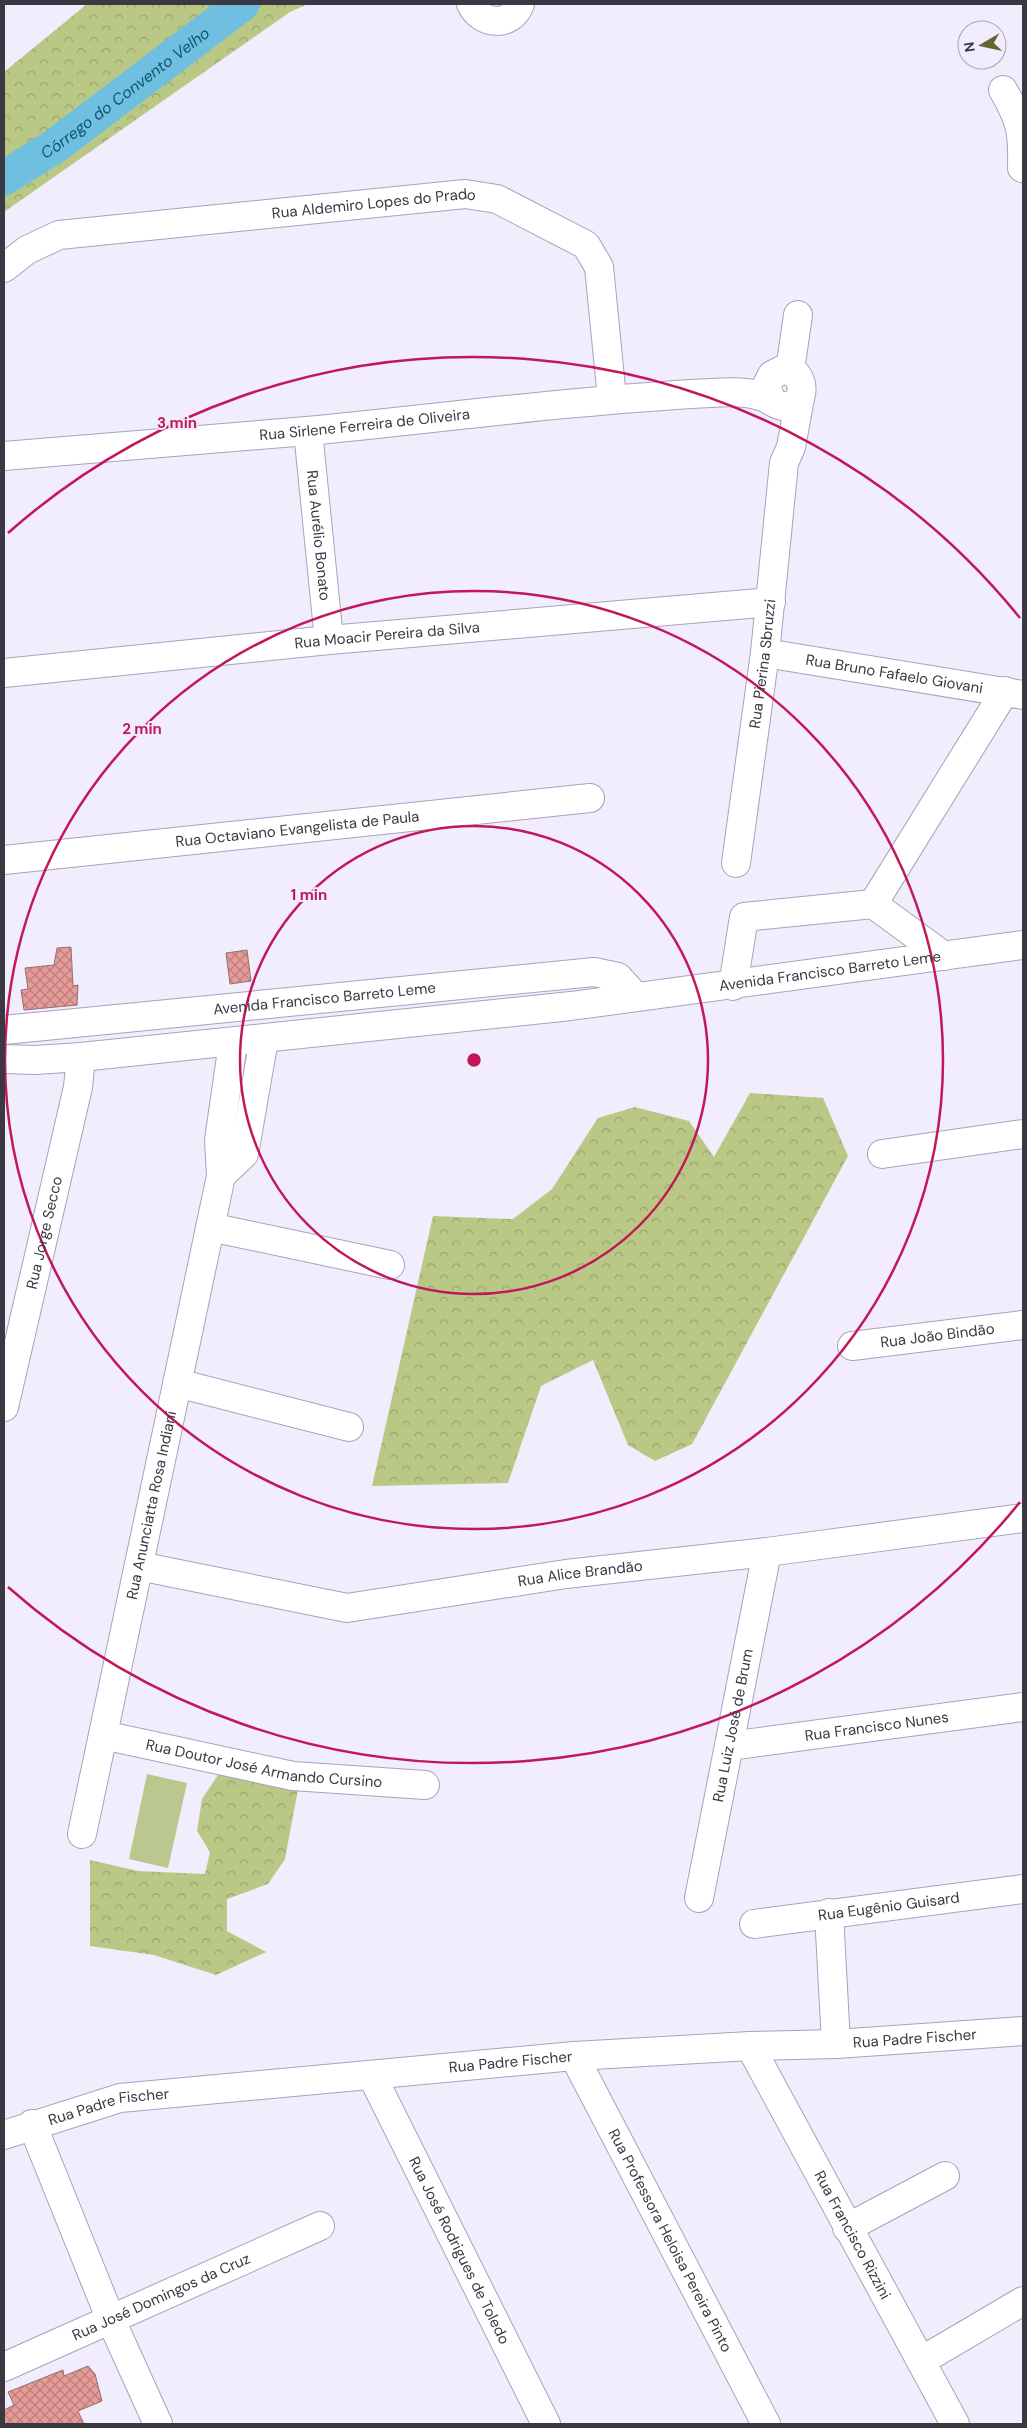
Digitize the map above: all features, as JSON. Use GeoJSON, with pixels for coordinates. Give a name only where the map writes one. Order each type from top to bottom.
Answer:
{"type":"FeatureCollection","features":[{"type":"Feature","properties":{"kind":"street"},"geometry":{"type":"LineString","coordinates":[[471,4],[480,16],[496,22],[512,15],[520,4]]}},
{"type":"Feature","properties":{"kind":"street"},"geometry":{"type":"LineString","coordinates":[[1002,90],[1017,115],[1022,143],[1022,168]]}},
{"type":"Feature","properties":{"kind":"street","name":"Rua Aldemiro Lopes do Prado"},"geometry":{"type":"LineString","coordinates":[[4,268],[27,250],[59,235],[465,194],[497,199],[586,245],[599,267],[612,398]]}},
{"type":"Feature","properties":{"kind":"street","name":"Rua Pierina Sbruzzi"},"geometry":{"type":"LineString","coordinates":[[736,863],[771,602],[784,463],[779,448],[781,390],[798,315]]}},
{"type":"Feature","properties":{"kind":"street","name":"Rua Sirlene Ferreira de Oliveira"},"geometry":{"type":"LineString","coordinates":[[4,456],[308,431],[612,398],[727,392],[738,386],[781,390]]}},
{"type":"Feature","properties":{"kind":"street","name":"Rua Aurélio Bonato"},"geometry":{"type":"LineString","coordinates":[[308,431],[328,640]]}},
{"type":"Feature","properties":{"kind":"street","name":"Rua Moacir Pereira da Silva"},"geometry":{"type":"LineString","coordinates":[[4,673],[328,640],[771,602]]}},
{"type":"Feature","properties":{"kind":"street","name":"Rua Bruno Fafaelo Giovani"},"geometry":{"type":"LineString","coordinates":[[765,653],[1014,693]]}},
{"type":"Feature","properties":{"kind":"street"},"geometry":{"type":"LineString","coordinates":[[873,904],[1014,693]]}},
{"type":"Feature","properties":{"kind":"street","name":"Rua Octaviano Evangelista de Paula"},"geometry":{"type":"LineString","coordinates":[[4,860],[590,798]]}},
{"type":"Feature","properties":{"kind":"street"},"geometry":{"type":"LineString","coordinates":[[733,986],[744,917],[873,904],[944,956]]}},
{"type":"Feature","properties":{"kind":"street","name":"Avenida Francisco Barreto Leme"},"geometry":{"type":"LineString","coordinates":[[4,1059],[35,1060],[81,1057],[233,1043],[636,998],[1023,945]]}},
{"type":"Feature","properties":{"kind":"street","name":"Avenida Francisco Barreto Leme"},"geometry":{"type":"LineString","coordinates":[[4,1030],[594,972],[618,977],[636,998]]}},
{"type":"Feature","properties":{"kind":"street"},"geometry":{"type":"LineString","coordinates":[[221,1176],[244,1154],[264,1039]]}},
{"type":"Feature","properties":{"kind":"street","name":"Rua Anunciatta Rosa Indiani"},"geometry":{"type":"LineString","coordinates":[[82,1834],[221,1176],[219,1140],[233,1043]]}},
{"type":"Feature","properties":{"kind":"street","name":"Rua Jorge Secco"},"geometry":{"type":"LineString","coordinates":[[4,1407],[78,1087],[81,1057]]}},
{"type":"Feature","properties":{"kind":"street","name":"Avenida Francisco Barreto Leme"},"geometry":{"type":"LineString","coordinates":[[4,1067],[35,1060]]}},
{"type":"Feature","properties":{"kind":"street"},"geometry":{"type":"LineString","coordinates":[[882,1154],[1023,1134]]}},
{"type":"Feature","properties":{"kind":"street"},"geometry":{"type":"LineString","coordinates":[[210,1227],[390,1264]]}},
{"type":"Feature","properties":{"kind":"street","name":"Rua João Bindão"},"geometry":{"type":"LineString","coordinates":[[852,1346],[1023,1325]]}},
{"type":"Feature","properties":{"kind":"street"},"geometry":{"type":"LineString","coordinates":[[177,1383],[349,1427]]}},
{"type":"Feature","properties":{"kind":"street","name":"Rua Alice Brandão"},"geometry":{"type":"LineString","coordinates":[[138,1566],[347,1608],[566,1574],[767,1552],[1023,1518]]}},
{"type":"Feature","properties":{"kind":"street","name":"Rua Luiz José de Brum"},"geometry":{"type":"LineString","coordinates":[[698,1898],[730,1746],[767,1552]]}},
{"type":"Feature","properties":{"kind":"street","name":"Rua Francisco Nunes"},"geometry":{"type":"LineString","coordinates":[[730,1746],[1023,1707]]}},
{"type":"Feature","properties":{"kind":"street","name":"Rua Doutor José Armando Cursino"},"geometry":{"type":"LineString","coordinates":[[103,1735],[293,1776],[425,1785]]}},
{"type":"Feature","properties":{"kind":"street","name":"Rua Eugênio Guisard"},"geometry":{"type":"LineString","coordinates":[[754,1924],[829,1913],[1023,1890]]}},
{"type":"Feature","properties":{"kind":"street"},"geometry":{"type":"LineString","coordinates":[[829,1913],[836,2044]]}},
{"type":"Feature","properties":{"kind":"street","name":"Rua Padre Fischer"},"geometry":{"type":"LineString","coordinates":[[4,2135],[32,2124],[120,2098],[245,2085],[372,2076],[574,2056],[750,2046],[836,2044],[1023,2031]]}},
{"type":"Feature","properties":{"kind":"street","name":"Rua Francisco Rizzini"},"geometry":{"type":"LineString","coordinates":[[750,2046],[955,2424]]}},
{"type":"Feature","properties":{"kind":"street","name":"Rua Professora Heloisa Pereira Pinto"},"geometry":{"type":"LineString","coordinates":[[574,2056],[766,2424]]}},
{"type":"Feature","properties":{"kind":"street","name":"Rua José Rodrigues de Toledo"},"geometry":{"type":"LineString","coordinates":[[372,2076],[546,2424]]}},
{"type":"Feature","properties":{"kind":"street"},"geometry":{"type":"LineString","coordinates":[[32,2124],[111,2320],[158,2424]]}},
{"type":"Feature","properties":{"kind":"street"},"geometry":{"type":"LineString","coordinates":[[847,2228],[945,2176]]}},
{"type":"Feature","properties":{"kind":"street","name":"Rua José Domingos da Cruz"},"geometry":{"type":"LineString","coordinates":[[4,2367],[320,2226]]}},
{"type":"Feature","properties":{"kind":"street"},"geometry":{"type":"LineString","coordinates":[[921,2361],[1023,2301]]}},
{"type":"Feature","properties":{"kind":"green space"},"geometry":{"type":"Polygon","coordinates":[[[87,4],[308,4],[290,12],[4,212],[4,72],[87,4]]]}},
{"type":"Feature","properties":{"kind":"green space"},"geometry":{"type":"Polygon","coordinates":[[[750,1093],[823,1098],[848,1156],[692,1444],[655,1461],[628,1445],[593,1360],[541,1386],[508,1483],[372,1486],[433,1216],[513,1219],[552,1189],[598,1118],[635,1107],[689,1121],[714,1157],[750,1093]]]}},
{"type":"Feature","properties":{"kind":"green space"},"geometry":{"type":"Polygon","coordinates":[[[220,1772],[299,1784],[285,1859],[268,1884],[227,1899],[227,1931],[266,1952],[216,1975],[154,1955],[90,1946],[90,1860],[138,1871],[205,1874],[210,1852],[197,1831],[202,1799],[220,1772]]]}},
{"type":"Feature","properties":{"kind":"green space"},"geometry":{"type":"Polygon","coordinates":[[[147,1774],[187,1783],[168,1868],[129,1859],[147,1774]]]}},
{"type":"Feature","properties":{"kind":"building"},"geometry":{"type":"Polygon","coordinates":[[[71,947],[73,986],[78,985],[77,1005],[24,1010],[21,990],[28,989],[25,968],[54,965],[57,948],[71,947]]]}},
{"type":"Feature","properties":{"kind":"building"},"geometry":{"type":"Polygon","coordinates":[[[247,950],[251,981],[230,984],[226,953],[247,950]]]}},
{"type":"Feature","properties":{"kind":"building"},"geometry":{"type":"Polygon","coordinates":[[[88,2366],[95,2374],[102,2401],[78,2411],[84,2424],[4,2424],[4,2410],[14,2405],[8,2392],[63,2370],[64,2376],[88,2366]]]}},
{"type":"Feature","properties":{"kind":"waterway","name":"Córrego do Convento Velho"},"geometry":{"type":"LineString","coordinates":[[4,178],[55,146],[242,4]]}}]}
